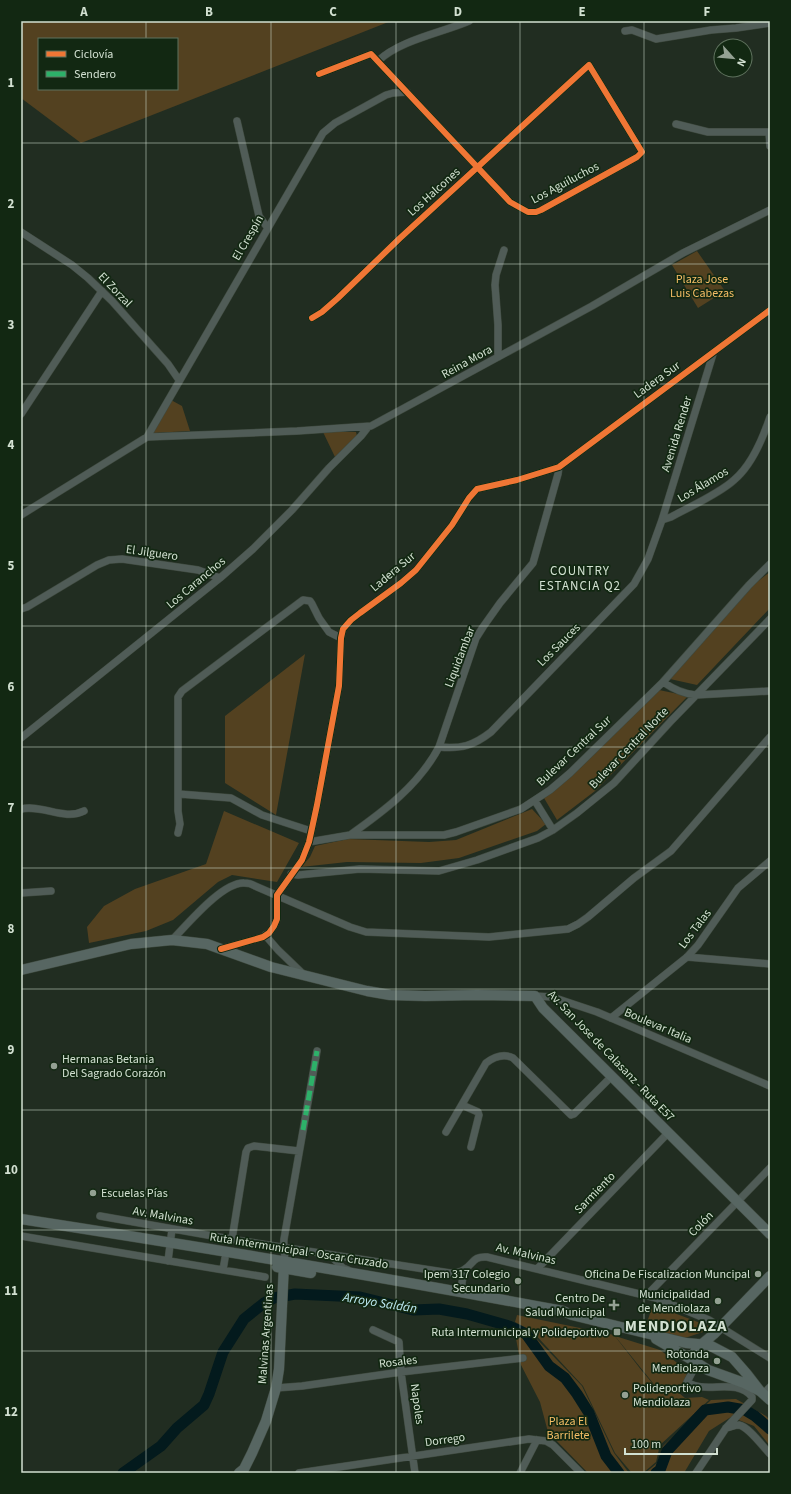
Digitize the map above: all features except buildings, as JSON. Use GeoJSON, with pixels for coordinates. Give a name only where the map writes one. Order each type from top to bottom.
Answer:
{"type":"FeatureCollection","features":[{"type":"Feature","properties":{"kind":"main road","name":"Av. San Jose de Calasanz - Ruta E57"},"geometry":{"type":"LineString","coordinates":[[21,970],[131,944],[172,940],[196,942],[221,949],[263,965],[367,991],[390,995],[535,996],[543,1008],[770,1234]]}},
{"type":"Feature","properties":{"kind":"main road","name":"Ruta Intermunicipal - Oscar Cruzado"},"geometry":{"type":"LineString","coordinates":[[21,1220],[104,1231],[225,1258],[367,1275],[563,1311],[572,1315],[686,1342],[715,1347],[730,1356],[766,1393]]}},
{"type":"Feature","properties":{"kind":"main road","name":"Ruta Intermunicipal - Oscar Cruzado"},"geometry":{"type":"LineString","coordinates":[[21,1224],[169,1246],[563,1315],[572,1315]]}},
{"type":"Feature","properties":{"kind":"main road","name":"Malvinas Argentinas"},"geometry":{"type":"LineString","coordinates":[[240,1473],[252,1453],[266,1421],[276,1388],[279,1369],[284,1265]]}},
{"type":"Feature","properties":{"kind":"main road"},"geometry":{"type":"LineString","coordinates":[[696,1362],[695,1351],[770,1276]]}},
{"type":"Feature","properties":{"kind":"main road"},"geometry":{"type":"LineString","coordinates":[[721,1326],[719,1342],[734,1362],[732,1369],[724,1376]]}},
{"type":"Feature","properties":{"kind":"main road","name":"Ruta Intermunicipal - Oscar Cruzado"},"geometry":{"type":"LineString","coordinates":[[640,1331],[716,1374],[744,1383],[766,1393]]}},
{"type":"Feature","properties":{"kind":"street"},"geometry":{"type":"LineString","coordinates":[[319,74],[368,54],[371,54],[378,61],[388,52],[426,36],[469,21]]}},
{"type":"Feature","properties":{"kind":"street"},"geometry":{"type":"LineString","coordinates":[[625,31],[632,30],[656,39],[711,30],[770,23]]}},
{"type":"Feature","properties":{"kind":"street","name":"Los Aguiluchos"},"geometry":{"type":"LineString","coordinates":[[378,61],[477,169],[510,202],[524,211],[532,212],[541,210],[642,152],[589,65]]}},
{"type":"Feature","properties":{"kind":"street","name":"Los Halcones"},"geometry":{"type":"LineString","coordinates":[[312,318],[322,312],[338,298],[589,65]]}},
{"type":"Feature","properties":{"kind":"street","name":"El Crespín"},"geometry":{"type":"LineString","coordinates":[[147,437],[318,138],[328,128],[386,96],[393,93],[407,92]]}},
{"type":"Feature","properties":{"kind":"street"},"geometry":{"type":"LineString","coordinates":[[237,121],[259,216],[267,226]]}},
{"type":"Feature","properties":{"kind":"street"},"geometry":{"type":"LineString","coordinates":[[676,124],[708,132],[769,132],[770,146]]}},
{"type":"Feature","properties":{"kind":"street","name":"Reina Mora"},"geometry":{"type":"LineString","coordinates":[[147,437],[368,427],[498,358],[683,253],[770,210]]}},
{"type":"Feature","properties":{"kind":"street","name":"El Zorzal"},"geometry":{"type":"LineString","coordinates":[[22,234],[72,265],[88,278],[168,364],[179,380]]}},
{"type":"Feature","properties":{"kind":"street"},"geometry":{"type":"LineString","coordinates":[[498,358],[498,325],[495,285],[496,275],[504,250]]}},
{"type":"Feature","properties":{"kind":"street"},"geometry":{"type":"LineString","coordinates":[[21,414],[102,292]]}},
{"type":"Feature","properties":{"kind":"street","name":"Ladera Sur"},"geometry":{"type":"LineString","coordinates":[[277,895],[302,860],[309,842],[339,686],[341,638],[343,630],[351,620],[401,583],[422,564],[477,489],[517,480],[559,467],[770,310]]}},
{"type":"Feature","properties":{"kind":"street","name":"Avenida Render"},"geometry":{"type":"LineString","coordinates":[[662,520],[713,353]]}},
{"type":"Feature","properties":{"kind":"street","name":"Los Álamos"},"geometry":{"type":"LineString","coordinates":[[662,520],[671,517],[733,482],[749,464],[769,421]]}},
{"type":"Feature","properties":{"kind":"street","name":"Los Caranchos"},"geometry":{"type":"LineString","coordinates":[[21,738],[220,578],[253,549],[368,427]]}},
{"type":"Feature","properties":{"kind":"street"},"geometry":{"type":"LineString","coordinates":[[21,515],[147,437]]}},
{"type":"Feature","properties":{"kind":"street","name":"Liquidambar"},"geometry":{"type":"LineString","coordinates":[[350,835],[400,797],[433,759],[476,638],[500,603],[533,563],[559,467]]}},
{"type":"Feature","properties":{"kind":"street","name":"Los Sauces"},"geometry":{"type":"LineString","coordinates":[[438,747],[460,748],[473,744],[485,737],[498,725],[550,669],[568,653],[634,584],[648,559],[662,520]]}},
{"type":"Feature","properties":{"kind":"street","name":"El Jilguero"},"geometry":{"type":"LineString","coordinates":[[21,609],[27,607],[97,565],[109,560],[122,559],[198,570],[220,578]]}},
{"type":"Feature","properties":{"kind":"street","name":"Bulevar Central Sur"},"geometry":{"type":"LineString","coordinates":[[309,842],[350,835],[444,835],[521,809],[535,801],[570,773],[663,682],[770,564]]}},
{"type":"Feature","properties":{"kind":"street"},"geometry":{"type":"LineString","coordinates":[[178,832],[180,824],[178,811],[178,697],[182,691],[303,600],[310,601],[319,618],[329,632],[341,638]]}},
{"type":"Feature","properties":{"kind":"street","name":"Bulevar Central Norte"},"geometry":{"type":"LineString","coordinates":[[291,874],[298,875],[360,868],[439,871],[527,843],[553,830],[614,783],[670,721],[770,619]]}},
{"type":"Feature","properties":{"kind":"street"},"geometry":{"type":"LineString","coordinates":[[663,682],[671,688],[696,695],[770,691]]}},
{"type":"Feature","properties":{"kind":"street"},"geometry":{"type":"LineString","coordinates":[[172,940],[217,894],[230,886],[243,883],[250,884],[344,925],[366,932],[489,937],[568,929],[588,917],[634,878],[671,851],[770,737]]}},
{"type":"Feature","properties":{"kind":"street"},"geometry":{"type":"LineString","coordinates":[[179,794],[231,798],[262,815],[311,830]]}},
{"type":"Feature","properties":{"kind":"street"},"geometry":{"type":"LineString","coordinates":[[535,801],[553,830]]}},
{"type":"Feature","properties":{"kind":"street"},"geometry":{"type":"LineString","coordinates":[[21,808],[33,808],[69,814],[76,814],[84,811]]}},
{"type":"Feature","properties":{"kind":"street","name":"Los Talas"},"geometry":{"type":"LineString","coordinates":[[611,1018],[687,957],[698,945],[738,888],[770,861]]}},
{"type":"Feature","properties":{"kind":"street"},"geometry":{"type":"LineString","coordinates":[[21,893],[51,891]]}},
{"type":"Feature","properties":{"kind":"street"},"geometry":{"type":"LineString","coordinates":[[221,949],[269,933],[277,919],[277,895]]}},
{"type":"Feature","properties":{"kind":"street"},"geometry":{"type":"LineString","coordinates":[[265,935],[278,950],[305,975]]}},
{"type":"Feature","properties":{"kind":"street"},"geometry":{"type":"LineString","coordinates":[[687,957],[770,964]]}},
{"type":"Feature","properties":{"kind":"street","name":"Boulevar Italia"},"geometry":{"type":"LineString","coordinates":[[535,996],[552,997],[611,1018],[770,1086]]}},
{"type":"Feature","properties":{"kind":"street"},"geometry":{"type":"LineString","coordinates":[[284,1265],[284,1247],[317,1051]]}},
{"type":"Feature","properties":{"kind":"street"},"geometry":{"type":"LineString","coordinates":[[446,1132],[486,1063],[492,1058],[508,1056],[513,1058],[571,1115],[574,1114],[612,1076]]}},
{"type":"Feature","properties":{"kind":"street"},"geometry":{"type":"LineString","coordinates":[[462,1105],[478,1112],[479,1115],[471,1147]]}},
{"type":"Feature","properties":{"kind":"street","name":"Sarmiento"},"geometry":{"type":"LineString","coordinates":[[538,1268],[668,1133]]}},
{"type":"Feature","properties":{"kind":"street"},"geometry":{"type":"LineString","coordinates":[[232,1239],[246,1152],[248,1148],[254,1146],[299,1151]]}},
{"type":"Feature","properties":{"kind":"street","name":"Colón"},"geometry":{"type":"LineString","coordinates":[[647,1295],[770,1168]]}},
{"type":"Feature","properties":{"kind":"street","name":"Av. Malvinas"},"geometry":{"type":"LineString","coordinates":[[100,1216],[330,1255],[450,1273],[466,1269],[475,1259],[487,1257],[647,1295],[721,1326],[770,1358]]}},
{"type":"Feature","properties":{"kind":"street"},"geometry":{"type":"LineString","coordinates":[[168,1261],[172,1228]]}},
{"type":"Feature","properties":{"kind":"street"},"geometry":{"type":"LineString","coordinates":[[21,1236],[265,1277]]}},
{"type":"Feature","properties":{"kind":"street"},"geometry":{"type":"LineString","coordinates":[[330,1255],[343,1268],[403,1281]]}},
{"type":"Feature","properties":{"kind":"street"},"geometry":{"type":"LineString","coordinates":[[223,1270],[225,1258]]}},
{"type":"Feature","properties":{"kind":"street"},"geometry":{"type":"LineString","coordinates":[[463,1293],[461,1289],[466,1269]]}},
{"type":"Feature","properties":{"kind":"street","name":"Napoles"},"geometry":{"type":"LineString","coordinates":[[373,1330],[399,1342],[401,1372],[415,1473]]}},
{"type":"Feature","properties":{"kind":"street","name":"Rosales"},"geometry":{"type":"LineString","coordinates":[[276,1388],[522,1358]]}},
{"type":"Feature","properties":{"kind":"street"},"geometry":{"type":"LineString","coordinates":[[696,1362],[687,1382],[699,1387],[728,1387],[742,1390],[752,1397],[752,1400],[726,1428],[696,1473]]}},
{"type":"Feature","properties":{"kind":"street"},"geometry":{"type":"LineString","coordinates":[[726,1428],[734,1425],[747,1429],[770,1454]]}},
{"type":"Feature","properties":{"kind":"street","name":"Dorrego"},"geometry":{"type":"LineString","coordinates":[[299,1473],[529,1439],[546,1441],[553,1445],[581,1473]]}},
{"type":"Feature","properties":{"kind":"street"},"geometry":{"type":"LineString","coordinates":[[520,1473],[537,1440]]}},
{"type":"Feature","properties":{"kind":"green space"},"geometry":{"type":"Polygon","coordinates":[[[21,21],[391,21],[81,143],[21,98],[21,21]]]}},
{"type":"Feature","properties":{"kind":"green space","name":"Plaza Jose Luis Cabezas"},"geometry":{"type":"Polygon","coordinates":[[[697,251],[725,291],[698,308],[672,265],[697,251]]]}},
{"type":"Feature","properties":{"kind":"green space"},"geometry":{"type":"Polygon","coordinates":[[[171,400],[182,406],[190,431],[153,433],[171,400]]]}},
{"type":"Feature","properties":{"kind":"green space"},"geometry":{"type":"Polygon","coordinates":[[[323,432],[356,432],[357,436],[335,457],[323,432]]]}},
{"type":"Feature","properties":{"kind":"green space"},"geometry":{"type":"Polygon","coordinates":[[[770,572],[770,608],[697,685],[670,679],[753,585],[770,572]]]}},
{"type":"Feature","properties":{"kind":"green space"},"geometry":{"type":"Polygon","coordinates":[[[305,654],[276,815],[225,783],[225,716],[305,654]]]}},
{"type":"Feature","properties":{"kind":"green space"},"geometry":{"type":"Polygon","coordinates":[[[659,690],[688,696],[595,791],[557,820],[544,798],[572,776],[659,690]]]}},
{"type":"Feature","properties":{"kind":"green space"},"geometry":{"type":"Polygon","coordinates":[[[532,809],[546,824],[537,831],[459,858],[421,863],[347,862],[301,867],[310,857],[315,846],[348,839],[429,842],[456,840],[532,809]]]}},
{"type":"Feature","properties":{"kind":"green space"},"geometry":{"type":"Polygon","coordinates":[[[224,811],[299,843],[277,882],[232,875],[218,882],[173,920],[146,931],[89,943],[87,927],[104,906],[135,889],[206,864],[224,811]]]}},
{"type":"Feature","properties":{"kind":"green space"},"geometry":{"type":"Polygon","coordinates":[[[653,1305],[711,1327],[709,1330],[685,1338],[670,1335],[646,1325],[653,1305]]]}},
{"type":"Feature","properties":{"kind":"green space","name":"Polideportivo Mendiolaza"},"geometry":{"type":"Polygon","coordinates":[[[517,1315],[614,1335],[665,1398],[615,1336],[660,1350],[688,1371],[679,1393],[685,1398],[702,1397],[709,1400],[660,1445],[656,1462],[643,1473],[631,1472],[615,1453],[583,1386],[532,1331],[515,1322],[517,1315]]]}},
{"type":"Feature","properties":{"kind":"green space","name":"Plaza El Barrilete"},"geometry":{"type":"Polygon","coordinates":[[[513,1323],[531,1333],[582,1386],[614,1453],[629,1473],[588,1473],[548,1432],[540,1402],[521,1365],[513,1323]]]}},
{"type":"Feature","properties":{"kind":"green space"},"geometry":{"type":"Polygon","coordinates":[[[736,1399],[766,1416],[770,1420],[770,1446],[754,1426],[731,1417],[709,1431],[684,1473],[645,1473],[657,1463],[663,1446],[711,1400],[736,1399]]]}},
{"type":"Feature","properties":{"kind":"waterway","name":"Arroyo Saldán"},"geometry":{"type":"LineString","coordinates":[[123,1473],[161,1446],[177,1428],[204,1405],[223,1352],[244,1319],[264,1303],[274,1298],[295,1294],[360,1297],[413,1310],[439,1309],[467,1314],[509,1326],[526,1334],[549,1366],[565,1378],[577,1394],[589,1413],[606,1456],[619,1473]]}},
{"type":"Feature","properties":{"kind":"waterway","name":"Arroyo Saldán"},"geometry":{"type":"LineString","coordinates":[[656,1473],[660,1470],[667,1451],[705,1410],[728,1407],[745,1410],[755,1416],[770,1429]]}},
{"type":"Feature","properties":{"kind":"marked path"},"geometry":{"type":"LineString","coordinates":[[303,1130],[317,1051]]}},
{"type":"Feature","properties":{"kind":"cycle path"},"geometry":{"type":"LineString","coordinates":[[312,318],[322,312],[338,298],[399,239],[589,65],[642,152],[637,157],[541,210],[536,212],[528,212],[510,202],[371,54],[319,74]]}},
{"type":"Feature","properties":{"kind":"cycle path"},"geometry":{"type":"LineString","coordinates":[[221,949],[263,937],[269,933],[277,919],[277,895],[302,860],[309,842],[339,686],[341,638],[343,629],[351,620],[416,570],[452,525],[469,498],[477,489],[517,480],[559,467],[770,310]]}},
{"type":"Feature","properties":{"kind":"place","name":"Hermanas Betania Del Sagrado Corazón"},"geometry":{"type":"Point","coordinates":[54,1066]}},
{"type":"Feature","properties":{"kind":"place","name":"Escuelas Pías"},"geometry":{"type":"Point","coordinates":[93,1193]}},
{"type":"Feature","properties":{"kind":"place","name":"Oficina De Fiscalizacion Muncipal"},"geometry":{"type":"Point","coordinates":[758,1274]}},
{"type":"Feature","properties":{"kind":"place","name":"Ipem 317 Colegio Secundario"},"geometry":{"type":"Point","coordinates":[518,1281]}},
{"type":"Feature","properties":{"kind":"place","name":"Municipalidad de Mendiolaza"},"geometry":{"type":"Point","coordinates":[718,1301]}},
{"type":"Feature","properties":{"kind":"place","name":"Centro De Salud Municipal"},"geometry":{"type":"Point","coordinates":[614,1305]}},
{"type":"Feature","properties":{"kind":"place","name":"Ruta Intermunicipal y Polideportivo"},"geometry":{"type":"Point","coordinates":[617,1332]}},
{"type":"Feature","properties":{"kind":"place","name":"Rotonda Mendiolaza"},"geometry":{"type":"Point","coordinates":[717,1361]}},
{"type":"Feature","properties":{"kind":"place","name":"Polideportivo Mendiolaza"},"geometry":{"type":"Point","coordinates":[625,1395]}},
{"type":"Feature","properties":{"kind":"district","name":"COUNTRY ESTANCIA Q2"},"geometry":{"type":"Point","coordinates":[580,578]}},
{"type":"Feature","properties":{"kind":"district","name":"MENDIOLAZA"},"geometry":{"type":"Point","coordinates":[676,1326]}}]}
